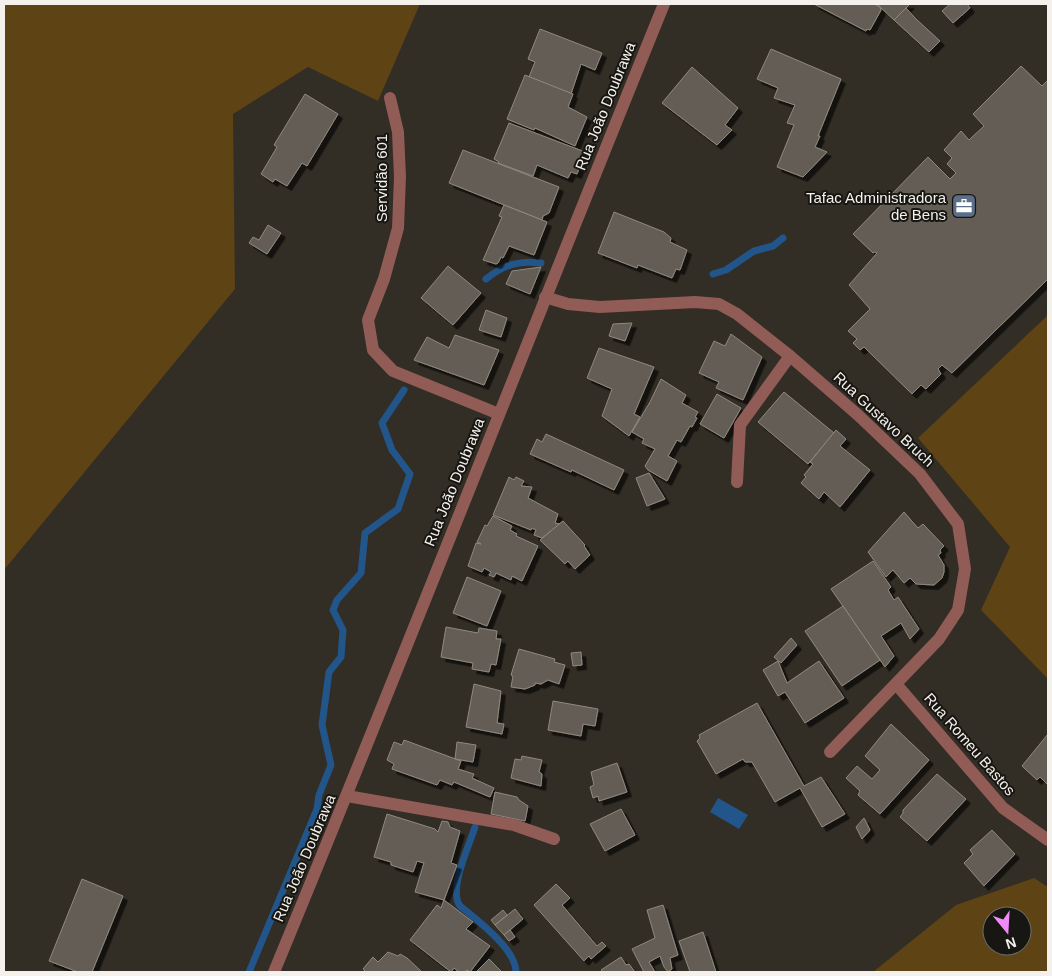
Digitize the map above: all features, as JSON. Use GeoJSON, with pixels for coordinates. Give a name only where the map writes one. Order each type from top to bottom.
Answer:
{"type":"FeatureCollection","features":[{"type":"Feature","properties":{"kind":"street","name":"Rua João Doubrawa"},"geometry":{"type":"LineString","coordinates":[[274,972],[347,796],[664,4]]}},
{"type":"Feature","properties":{"kind":"street","name":"Servidão 601"},"geometry":{"type":"LineString","coordinates":[[390,98],[398,132],[400,177],[398,228],[384,279],[368,320],[373,350],[393,371],[499,414]]}},
{"type":"Feature","properties":{"kind":"street","name":"Rua Gustavo Bruch"},"geometry":{"type":"LineString","coordinates":[[545,298],[568,304],[600,307],[695,302],[719,304],[737,314],[790,356],[858,415],[920,474],[958,524],[965,569],[958,610],[939,640],[830,752]]}},
{"type":"Feature","properties":{"kind":"street"},"geometry":{"type":"LineString","coordinates":[[737,482],[740,425],[790,356]]}},
{"type":"Feature","properties":{"kind":"street","name":"Rua Romeu Bastos"},"geometry":{"type":"LineString","coordinates":[[896,684],[1004,808],[1048,840]]}},
{"type":"Feature","properties":{"kind":"street"},"geometry":{"type":"LineString","coordinates":[[347,796],[514,825],[554,839]]}},
{"type":"Feature","properties":{"kind":"shaded area"},"geometry":{"type":"Polygon","coordinates":[[[4,4],[420,4],[378,101],[308,67],[233,114],[235,289],[4,570],[4,4]]]}},
{"type":"Feature","properties":{"kind":"shaded area"},"geometry":{"type":"Polygon","coordinates":[[[1048,315],[1048,679],[981,610],[1010,547],[918,438],[1048,315]]]}},
{"type":"Feature","properties":{"kind":"shaded area"},"geometry":{"type":"Polygon","coordinates":[[[1034,878],[1048,887],[1048,972],[873,972],[956,905],[1034,878]]]}},
{"type":"Feature","properties":{"kind":"water"},"geometry":{"type":"Polygon","coordinates":[[[718,798],[748,815],[739,829],[710,812],[718,798]]]}},
{"type":"Feature","properties":{"kind":"building"},"geometry":{"type":"Polygon","coordinates":[[[814,4],[874,4],[880,7],[881,10],[870,30],[867,29],[866,31],[814,4]]]}},
{"type":"Feature","properties":{"kind":"building"},"geometry":{"type":"Polygon","coordinates":[[[877,4],[910,4],[894,20],[877,4]]]}},
{"type":"Feature","properties":{"kind":"building"},"geometry":{"type":"Polygon","coordinates":[[[950,4],[967,4],[970,8],[953,23],[942,11],[950,4]]]}},
{"type":"Feature","properties":{"kind":"building"},"geometry":{"type":"Polygon","coordinates":[[[906,8],[940,41],[929,52],[894,20],[906,8]]]}},
{"type":"Feature","properties":{"kind":"building"},"geometry":{"type":"Polygon","coordinates":[[[540,29],[602,53],[595,70],[581,64],[571,94],[529,77],[535,62],[528,59],[540,29]]]}},
{"type":"Feature","properties":{"kind":"building"},"geometry":{"type":"Polygon","coordinates":[[[771,49],[841,79],[815,147],[827,152],[803,177],[777,167],[794,125],[787,123],[795,105],[774,98],[778,88],[757,79],[771,49]]]}},
{"type":"Feature","properties":{"kind":"building","name":"Tafac Administradora de Bens"},"geometry":{"type":"Polygon","coordinates":[[[1021,66],[1042,86],[1048,80],[1048,279],[952,373],[942,365],[938,369],[941,374],[926,389],[921,385],[912,394],[864,347],[860,350],[853,343],[857,339],[848,331],[870,309],[849,285],[877,253],[873,253],[853,234],[928,157],[950,179],[956,173],[947,164],[952,158],[944,150],[961,131],[969,140],[984,126],[973,114],[1021,66]]]}},
{"type":"Feature","properties":{"kind":"building"},"geometry":{"type":"Polygon","coordinates":[[[692,67],[738,108],[725,125],[732,130],[717,145],[662,103],[692,67]]]}},
{"type":"Feature","properties":{"kind":"building"},"geometry":{"type":"Polygon","coordinates":[[[525,75],[573,94],[568,107],[587,117],[575,146],[535,128],[534,130],[507,119],[525,75]]]}},
{"type":"Feature","properties":{"kind":"building"},"geometry":{"type":"Polygon","coordinates":[[[305,94],[338,114],[307,166],[302,163],[287,186],[275,179],[273,182],[261,174],[277,147],[274,145],[305,94]]]}},
{"type":"Feature","properties":{"kind":"building"},"geometry":{"type":"Polygon","coordinates":[[[509,123],[585,152],[577,174],[571,172],[568,178],[537,165],[533,176],[498,163],[494,159],[509,123]]]}},
{"type":"Feature","properties":{"kind":"building"},"geometry":{"type":"Polygon","coordinates":[[[463,150],[559,187],[549,213],[543,216],[542,220],[449,183],[463,150]]]}},
{"type":"Feature","properties":{"kind":"building"},"geometry":{"type":"Polygon","coordinates":[[[504,205],[547,222],[534,255],[509,246],[503,258],[501,257],[496,264],[483,260],[502,217],[499,216],[504,205]]]}},
{"type":"Feature","properties":{"kind":"building"},"geometry":{"type":"Polygon","coordinates":[[[614,212],[664,232],[671,238],[670,242],[687,250],[680,270],[676,269],[672,278],[638,265],[637,268],[598,253],[614,212]]]}},
{"type":"Feature","properties":{"kind":"building"},"geometry":{"type":"Polygon","coordinates":[[[268,225],[281,233],[267,254],[249,243],[253,237],[259,240],[268,225]]]}},
{"type":"Feature","properties":{"kind":"building"},"geometry":{"type":"Polygon","coordinates":[[[448,266],[481,293],[453,325],[421,298],[448,266]]]}},
{"type":"Feature","properties":{"kind":"building"},"geometry":{"type":"Polygon","coordinates":[[[541,267],[530,294],[506,284],[512,271],[541,267]]]}},
{"type":"Feature","properties":{"kind":"building"},"geometry":{"type":"Polygon","coordinates":[[[486,310],[507,318],[501,337],[479,330],[486,310]]]}},
{"type":"Feature","properties":{"kind":"building"},"geometry":{"type":"Polygon","coordinates":[[[632,323],[625,341],[609,336],[613,324],[632,323]]]}},
{"type":"Feature","properties":{"kind":"building"},"geometry":{"type":"Polygon","coordinates":[[[731,334],[762,357],[743,400],[716,388],[719,382],[699,373],[714,341],[725,346],[731,334]]]}},
{"type":"Feature","properties":{"kind":"building"},"geometry":{"type":"Polygon","coordinates":[[[455,335],[499,350],[484,385],[414,360],[427,337],[449,348],[455,335]]]}},
{"type":"Feature","properties":{"kind":"building"},"geometry":{"type":"Polygon","coordinates":[[[599,348],[654,367],[634,414],[640,417],[629,436],[602,416],[612,389],[587,378],[599,348]]]}},
{"type":"Feature","properties":{"kind":"building"},"geometry":{"type":"Polygon","coordinates":[[[661,379],[686,395],[682,403],[698,412],[692,427],[690,426],[681,442],[677,440],[668,456],[677,461],[667,481],[648,470],[645,466],[655,449],[642,443],[644,439],[632,432],[661,379]]]}},
{"type":"Feature","properties":{"kind":"building"},"geometry":{"type":"Polygon","coordinates":[[[784,392],[834,433],[808,464],[758,422],[784,392]]]}},
{"type":"Feature","properties":{"kind":"building"},"geometry":{"type":"Polygon","coordinates":[[[717,394],[741,408],[724,438],[700,424],[717,394]]]}},
{"type":"Feature","properties":{"kind":"building"},"geometry":{"type":"Polygon","coordinates":[[[836,430],[846,439],[840,446],[870,470],[840,507],[824,492],[819,499],[801,483],[806,477],[804,475],[813,464],[810,462],[836,430]]]}},
{"type":"Feature","properties":{"kind":"building"},"geometry":{"type":"Polygon","coordinates":[[[546,434],[624,470],[614,490],[572,470],[571,472],[530,454],[537,439],[542,442],[546,434]]]}},
{"type":"Feature","properties":{"kind":"building"},"geometry":{"type":"Polygon","coordinates":[[[649,473],[665,499],[647,506],[636,478],[649,473]]]}},
{"type":"Feature","properties":{"kind":"building"},"geometry":{"type":"Polygon","coordinates":[[[509,477],[514,480],[516,477],[524,481],[521,486],[532,487],[528,498],[558,514],[555,523],[560,524],[542,538],[534,535],[536,530],[532,528],[531,530],[493,515],[509,477]]]}},
{"type":"Feature","properties":{"kind":"building"},"geometry":{"type":"Polygon","coordinates":[[[904,512],[918,528],[923,524],[944,546],[938,555],[944,565],[944,572],[942,578],[934,585],[916,584],[910,578],[904,583],[893,570],[886,577],[868,552],[904,512]]]}},
{"type":"Feature","properties":{"kind":"building"},"geometry":{"type":"Polygon","coordinates":[[[493,516],[512,526],[510,530],[517,534],[516,536],[538,546],[522,581],[512,576],[511,580],[496,573],[494,577],[489,575],[491,572],[484,568],[482,572],[468,566],[476,543],[481,544],[477,542],[485,525],[487,526],[493,516]]]}},
{"type":"Feature","properties":{"kind":"building"},"geometry":{"type":"Polygon","coordinates":[[[563,521],[585,545],[590,555],[575,569],[568,561],[565,564],[540,540],[563,521]]]}},
{"type":"Feature","properties":{"kind":"building"},"geometry":{"type":"Polygon","coordinates":[[[873,561],[891,587],[888,590],[894,600],[898,597],[919,629],[910,639],[901,623],[881,636],[894,656],[885,667],[831,589],[873,561]]]}},
{"type":"Feature","properties":{"kind":"building"},"geometry":{"type":"Polygon","coordinates":[[[467,577],[501,591],[487,626],[453,613],[467,577]]]}},
{"type":"Feature","properties":{"kind":"building"},"geometry":{"type":"Polygon","coordinates":[[[843,606],[880,660],[842,686],[805,631],[843,606]]]}},
{"type":"Feature","properties":{"kind":"building"},"geometry":{"type":"Polygon","coordinates":[[[446,627],[478,633],[479,628],[497,631],[496,639],[501,639],[496,665],[491,664],[489,672],[472,669],[473,663],[441,657],[446,627]]]}},
{"type":"Feature","properties":{"kind":"building"},"geometry":{"type":"Polygon","coordinates":[[[791,638],[797,645],[781,663],[774,657],[791,638]]]}},
{"type":"Feature","properties":{"kind":"building"},"geometry":{"type":"Polygon","coordinates":[[[519,649],[555,659],[554,662],[565,665],[559,684],[548,680],[541,684],[535,683],[535,685],[525,689],[511,687],[513,676],[511,675],[519,649]]]}},
{"type":"Feature","properties":{"kind":"building"},"geometry":{"type":"Polygon","coordinates":[[[581,652],[582,665],[573,666],[571,653],[581,652]]]}},
{"type":"Feature","properties":{"kind":"building"},"geometry":{"type":"Polygon","coordinates":[[[778,661],[787,683],[819,661],[844,698],[805,723],[785,692],[778,696],[763,670],[778,661]]]}},
{"type":"Feature","properties":{"kind":"building"},"geometry":{"type":"Polygon","coordinates":[[[474,684],[501,691],[497,723],[504,724],[502,734],[466,727],[474,684]]]}},
{"type":"Feature","properties":{"kind":"building"},"geometry":{"type":"Polygon","coordinates":[[[553,701],[598,709],[595,726],[583,724],[581,736],[548,730],[553,701]]]}},
{"type":"Feature","properties":{"kind":"building"},"geometry":{"type":"Polygon","coordinates":[[[757,703],[804,786],[821,777],[845,814],[822,827],[800,788],[775,802],[752,762],[745,762],[743,759],[716,774],[697,741],[700,738],[699,735],[757,703]]]}},
{"type":"Feature","properties":{"kind":"building"},"geometry":{"type":"Polygon","coordinates":[[[891,724],[929,760],[880,814],[858,795],[860,791],[846,778],[857,766],[872,779],[880,770],[865,756],[891,724]]]}},
{"type":"Feature","properties":{"kind":"building"},"geometry":{"type":"Polygon","coordinates":[[[1048,734],[1048,785],[1040,777],[1037,780],[1022,766],[1048,734]]]}},
{"type":"Feature","properties":{"kind":"building"},"geometry":{"type":"Polygon","coordinates":[[[404,740],[461,761],[458,769],[474,774],[472,778],[494,788],[490,797],[454,782],[452,785],[440,780],[437,785],[392,769],[394,764],[387,760],[394,742],[402,745],[404,740]]]}},
{"type":"Feature","properties":{"kind":"building"},"geometry":{"type":"Polygon","coordinates":[[[457,742],[476,745],[473,762],[455,759],[457,742]]]}},
{"type":"Feature","properties":{"kind":"building"},"geometry":{"type":"Polygon","coordinates":[[[522,756],[542,760],[539,772],[542,774],[541,786],[511,778],[515,759],[521,760],[522,756]]]}},
{"type":"Feature","properties":{"kind":"building"},"geometry":{"type":"Polygon","coordinates":[[[617,763],[627,792],[599,801],[598,796],[593,798],[590,787],[594,785],[591,772],[617,763]]]}},
{"type":"Feature","properties":{"kind":"building"},"geometry":{"type":"Polygon","coordinates":[[[937,774],[966,799],[927,841],[900,817],[903,810],[937,774]]]}},
{"type":"Feature","properties":{"kind":"building"},"geometry":{"type":"Polygon","coordinates":[[[495,792],[517,797],[528,806],[525,821],[491,814],[495,792]]]}},
{"type":"Feature","properties":{"kind":"building"},"geometry":{"type":"Polygon","coordinates":[[[621,809],[635,835],[605,851],[590,824],[621,809]]]}},
{"type":"Feature","properties":{"kind":"building"},"geometry":{"type":"Polygon","coordinates":[[[387,814],[435,829],[438,832],[442,821],[448,822],[450,827],[460,831],[451,863],[457,865],[444,900],[415,892],[424,863],[417,861],[413,872],[374,857],[387,814]]]}},
{"type":"Feature","properties":{"kind":"building"},"geometry":{"type":"Polygon","coordinates":[[[864,818],[870,830],[862,839],[856,827],[864,818]]]}},
{"type":"Feature","properties":{"kind":"building"},"geometry":{"type":"Polygon","coordinates":[[[992,830],[1015,854],[984,886],[964,863],[973,854],[970,850],[992,830]]]}},
{"type":"Feature","properties":{"kind":"building"},"geometry":{"type":"Polygon","coordinates":[[[82,879],[123,896],[92,972],[78,972],[49,961],[82,879]]]}},
{"type":"Feature","properties":{"kind":"building"},"geometry":{"type":"Polygon","coordinates":[[[556,884],[570,898],[562,905],[597,946],[602,942],[606,946],[591,959],[589,956],[584,961],[534,905],[556,884]]]}},
{"type":"Feature","properties":{"kind":"building"},"geometry":{"type":"Polygon","coordinates":[[[444,900],[473,922],[466,929],[490,946],[470,972],[467,970],[459,972],[454,968],[451,972],[410,940],[437,905],[441,908],[444,900]]]}},
{"type":"Feature","properties":{"kind":"building"},"geometry":{"type":"Polygon","coordinates":[[[663,905],[678,955],[670,958],[672,969],[668,972],[660,956],[649,962],[655,972],[644,972],[632,949],[655,938],[647,910],[663,905]]]}},
{"type":"Feature","properties":{"kind":"building"},"geometry":{"type":"Polygon","coordinates":[[[515,909],[523,919],[504,935],[495,925],[515,909]]]}},
{"type":"Feature","properties":{"kind":"building"},"geometry":{"type":"Polygon","coordinates":[[[503,910],[507,915],[495,925],[491,920],[503,910]]]}},
{"type":"Feature","properties":{"kind":"building"},"geometry":{"type":"Polygon","coordinates":[[[510,930],[515,937],[509,941],[504,935],[510,930]]]}},
{"type":"Feature","properties":{"kind":"building"},"geometry":{"type":"Polygon","coordinates":[[[703,932],[716,972],[690,972],[679,941],[703,932]]]}},
{"type":"Feature","properties":{"kind":"building"},"geometry":{"type":"Polygon","coordinates":[[[388,952],[398,956],[400,954],[407,958],[422,972],[366,972],[363,969],[373,957],[378,962],[388,952]]]}},
{"type":"Feature","properties":{"kind":"building"},"geometry":{"type":"Polygon","coordinates":[[[621,957],[626,965],[629,964],[635,972],[603,972],[601,970],[621,957]]]}},
{"type":"Feature","properties":{"kind":"building"},"geometry":{"type":"Polygon","coordinates":[[[489,959],[500,972],[476,972],[489,959]]]}},
{"type":"Feature","properties":{"kind":"waterway"},"geometry":{"type":"LineString","coordinates":[[713,274],[726,270],[754,251],[773,246],[783,238]]}},
{"type":"Feature","properties":{"kind":"waterway"},"geometry":{"type":"LineString","coordinates":[[486,279],[499,270],[518,263],[541,263]]}},
{"type":"Feature","properties":{"kind":"waterway"},"geometry":{"type":"LineString","coordinates":[[249,972],[317,809],[319,795],[331,765],[322,725],[329,672],[341,657],[343,630],[333,610],[337,600],[361,573],[365,533],[398,509],[410,474],[392,450],[382,423],[404,390]]}},
{"type":"Feature","properties":{"kind":"waterway"},"geometry":{"type":"LineString","coordinates":[[475,827],[461,867],[456,889],[457,899],[460,906],[503,945],[510,954],[516,972]]}},
{"type":"Feature","properties":{"kind":"place","name":"Tafac Administradora de Bens"},"geometry":{"type":"Point","coordinates":[964,206]}}]}
